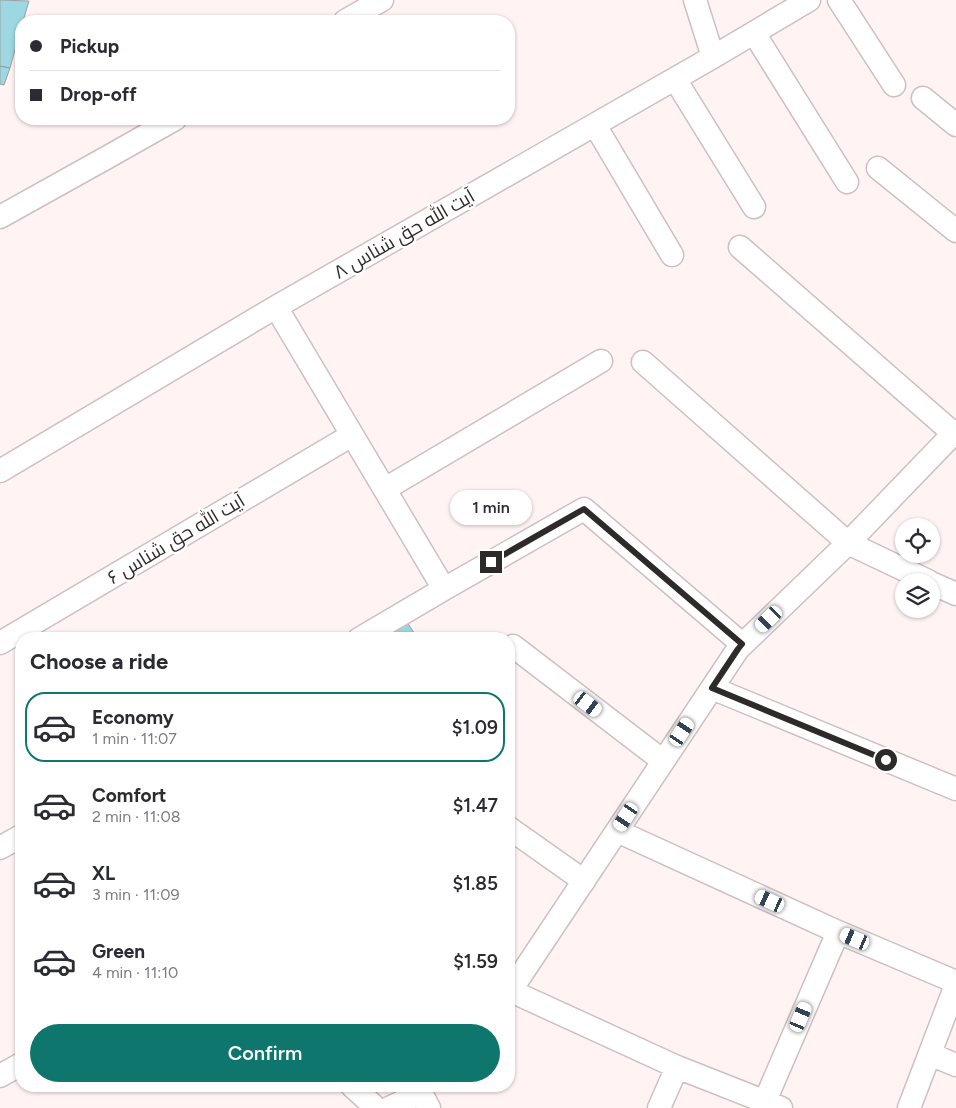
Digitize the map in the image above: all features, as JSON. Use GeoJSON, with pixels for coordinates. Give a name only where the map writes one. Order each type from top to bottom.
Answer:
{"type":"FeatureCollection","features":[{"type":"Feature","properties":{"kind":"street"},"geometry":{"type":"LineString","coordinates":[[356,15],[382,0]]}},
{"type":"Feature","properties":{"kind":"street"},"geometry":{"type":"LineString","coordinates":[[696,0],[713,57]]}},
{"type":"Feature","properties":{"kind":"street","name":"آیت الله حق شناس ۸"},"geometry":{"type":"LineString","coordinates":[[0,471],[276,307],[675,79],[809,0]]}},
{"type":"Feature","properties":{"kind":"street"},"geometry":{"type":"LineString","coordinates":[[839,0],[894,85]]}},
{"type":"Feature","properties":{"kind":"street"},"geometry":{"type":"LineString","coordinates":[[754,33],[847,182]]}},
{"type":"Feature","properties":{"kind":"street"},"geometry":{"type":"LineString","coordinates":[[675,79],[754,207]]}},
{"type":"Feature","properties":{"kind":"street"},"geometry":{"type":"LineString","coordinates":[[924,98],[956,125]]}},
{"type":"Feature","properties":{"kind":"street"},"geometry":{"type":"LineString","coordinates":[[0,217],[164,125]]}},
{"type":"Feature","properties":{"kind":"street"},"geometry":{"type":"LineString","coordinates":[[595,125],[672,255]]}},
{"type":"Feature","properties":{"kind":"street"},"geometry":{"type":"LineString","coordinates":[[878,168],[956,231]]}},
{"type":"Feature","properties":{"kind":"street"},"geometry":{"type":"LineString","coordinates":[[515,984],[738,649],[848,543],[955,432],[740,248]]}},
{"type":"Feature","properties":{"kind":"street"},"geometry":{"type":"LineString","coordinates":[[276,307],[444,589]]}},
{"type":"Feature","properties":{"kind":"street"},"geometry":{"type":"LineString","coordinates":[[384,489],[601,361]]}},
{"type":"Feature","properties":{"kind":"street"},"geometry":{"type":"LineString","coordinates":[[643,362],[848,543],[911,573]]}},
{"type":"Feature","properties":{"kind":"street","name":"آیت الله حق شناس ۶"},"geometry":{"type":"LineString","coordinates":[[19,632],[352,435]]}},
{"type":"Feature","properties":{"kind":"street"},"geometry":{"type":"LineString","coordinates":[[371,632],[584,509],[742,644]]}},
{"type":"Feature","properties":{"kind":"street"},"geometry":{"type":"LineString","coordinates":[[940,587],[956,594]]}},
{"type":"Feature","properties":{"kind":"street","name":"آیت الله حق شناس ۶"},"geometry":{"type":"LineString","coordinates":[[0,643],[15,634]]}},
{"type":"Feature","properties":{"kind":"street"},"geometry":{"type":"LineString","coordinates":[[515,648],[663,761]]}},
{"type":"Feature","properties":{"kind":"street"},"geometry":{"type":"LineString","coordinates":[[712,688],[956,789]]}},
{"type":"Feature","properties":{"kind":"street"},"geometry":{"type":"LineString","coordinates":[[617,831],[956,984],[910,1108]]}},
{"type":"Feature","properties":{"kind":"street"},"geometry":{"type":"LineString","coordinates":[[515,832],[584,881]]}},
{"type":"Feature","properties":{"kind":"street"},"geometry":{"type":"LineString","coordinates":[[0,848],[15,839]]}},
{"type":"Feature","properties":{"kind":"street"},"geometry":{"type":"LineString","coordinates":[[515,994],[677,1066],[773,1105],[838,932]]}},
{"type":"Feature","properties":{"kind":"street"},"geometry":{"type":"LineString","coordinates":[[930,1054],[956,1065]]}},
{"type":"Feature","properties":{"kind":"street"},"geometry":{"type":"LineString","coordinates":[[658,1108],[677,1066]]}},
{"type":"Feature","properties":{"kind":"street"},"geometry":{"type":"LineString","coordinates":[[0,1076],[15,1067]]}},
{"type":"Feature","properties":{"kind":"street"},"geometry":{"type":"LineString","coordinates":[[359,1092],[376,1108]]}},
{"type":"Feature","properties":{"kind":"street"},"geometry":{"type":"LineString","coordinates":[[389,1108],[425,1096]]}},
{"type":"Feature","properties":{"kind":"building"},"geometry":{"type":"Polygon","coordinates":[[[0,0],[29,1],[25,15],[15,15],[15,50],[10,68],[0,66],[0,0]]]}},
{"type":"Feature","properties":{"kind":"building"},"geometry":{"type":"Polygon","coordinates":[[[0,66],[10,68],[4,85],[0,84],[0,66]]]}},
{"type":"Feature","properties":{"kind":"building"},"geometry":{"type":"Polygon","coordinates":[[[407,622],[413,632],[391,632],[407,622]]]}},
{"type":"Feature","properties":{"kind":"route"},"geometry":{"type":"LineString","coordinates":[[491,562],[584,509],[742,644],[712,688],[886,760]]}}]}
